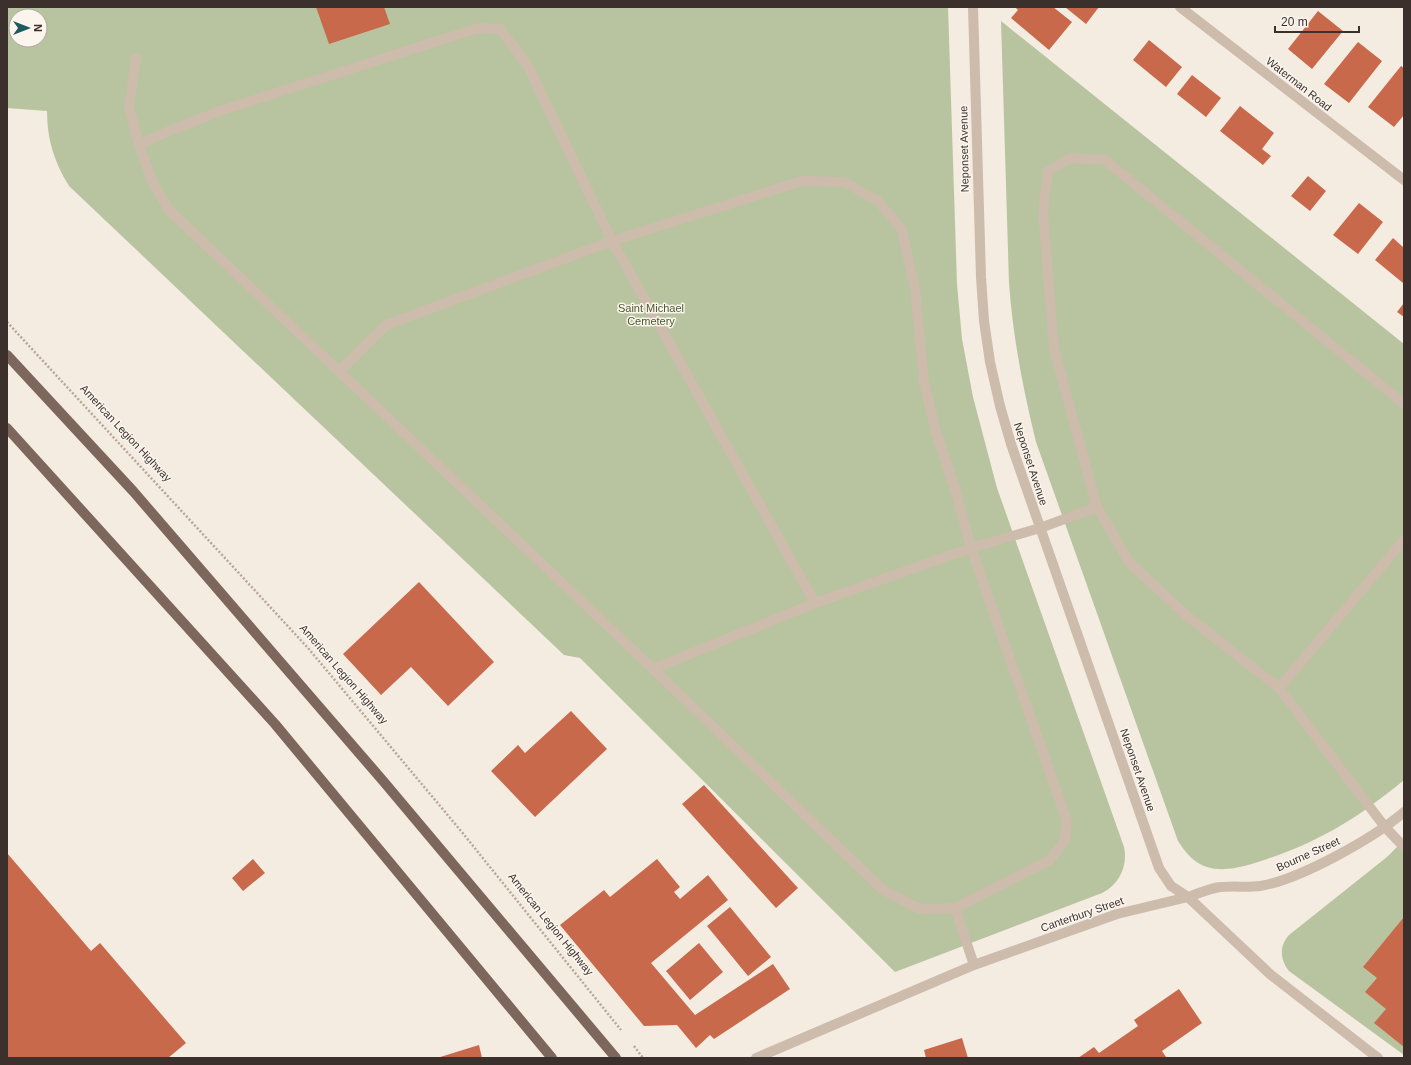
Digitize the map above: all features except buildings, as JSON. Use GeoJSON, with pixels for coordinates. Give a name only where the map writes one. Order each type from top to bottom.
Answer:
{"type":"FeatureCollection","features":[{"type":"Feature","properties":{"kind":"main road"},"geometry":{"type":"LineString","coordinates":[[7,355],[139,497],[384,782],[616,1058]]}},
{"type":"Feature","properties":{"kind":"main road"},"geometry":{"type":"LineString","coordinates":[[7,428],[275,724],[552,1058]]}},
{"type":"Feature","properties":{"kind":"street","name":"Neponset Avenue"},"geometry":{"type":"LineString","coordinates":[[973,7],[978,214],[984,321],[990,362],[1000,406],[1013,451],[1160,868],[1171,886],[1188,897]]}},
{"type":"Feature","properties":{"kind":"street","name":"Waterman Road"},"geometry":{"type":"LineString","coordinates":[[1180,7],[1404,180]]}},
{"type":"Feature","properties":{"kind":"street"},"geometry":{"type":"LineString","coordinates":[[139,145],[169,130],[220,111],[478,28],[500,28],[528,66],[612,241],[815,603]]}},
{"type":"Feature","properties":{"kind":"street"},"geometry":{"type":"LineString","coordinates":[[136,58],[129,107],[139,145],[152,183],[169,210],[338,372],[653,669],[883,890],[920,909],[955,908],[1050,860],[1065,840],[1067,821],[971,548],[956,492],[936,432],[924,382],[915,288],[902,230],[878,201],[844,182],[802,181],[612,241],[386,325],[338,372]]}},
{"type":"Feature","properties":{"kind":"street"},"geometry":{"type":"LineString","coordinates":[[1404,404],[1105,160],[1071,158],[1048,171],[1043,211],[1054,349],[1097,507],[1129,562],[1187,616],[1279,688],[1385,827],[1404,847]]}},
{"type":"Feature","properties":{"kind":"street"},"geometry":{"type":"LineString","coordinates":[[653,669],[815,603],[971,548],[1040,528],[1097,507]]}},
{"type":"Feature","properties":{"kind":"street"},"geometry":{"type":"LineString","coordinates":[[1279,688],[1404,540]]}},
{"type":"Feature","properties":{"kind":"street","name":"Bourne Street"},"geometry":{"type":"LineString","coordinates":[[1188,897],[1215,888],[1260,886],[1285,879],[1351,848],[1385,827],[1404,812]]}},
{"type":"Feature","properties":{"kind":"street"},"geometry":{"type":"LineString","coordinates":[[1188,897],[1271,975],[1378,1058]]}},
{"type":"Feature","properties":{"kind":"street","name":"Canterbury Street"},"geometry":{"type":"LineString","coordinates":[[756,1058],[974,965],[1117,914],[1188,897]]}},
{"type":"Feature","properties":{"kind":"street"},"geometry":{"type":"LineString","coordinates":[[955,908],[974,965]]}},
{"type":"Feature","properties":{"kind":"path","name":"American Legion Highway"},"geometry":{"type":"LineString","coordinates":[[7,322],[308,648],[461,831],[624,1033]]}},
{"type":"Feature","properties":{"kind":"path"},"geometry":{"type":"LineString","coordinates":[[634,1046],[643,1058]]}},
{"type":"Feature","properties":{"kind":"green space","name":"Saint Michael Cemetery"},"geometry":{"type":"Polygon","coordinates":[[[7,7],[948,7],[957,284],[962,339],[973,397],[997,488],[1124,847],[1124,867],[1114,885],[1102,893],[895,972],[580,658],[564,655],[69,186],[59,168],[52,150],[48,131],[47,111],[7,108],[7,7]]]}},
{"type":"Feature","properties":{"kind":"green space"},"geometry":{"type":"Polygon","coordinates":[[[1001,21],[1404,344],[1404,780],[1356,816],[1340,826],[1306,844],[1253,864],[1230,869],[1214,869],[1207,867],[1190,857],[1178,841],[1036,442],[1019,363],[1009,283],[1001,21]]]}},
{"type":"Feature","properties":{"kind":"green space"},"geometry":{"type":"Polygon","coordinates":[[[1404,840],[1404,1055],[1289,971],[1282,958],[1282,948],[1289,935],[1387,857],[1404,840]]]}}]}
